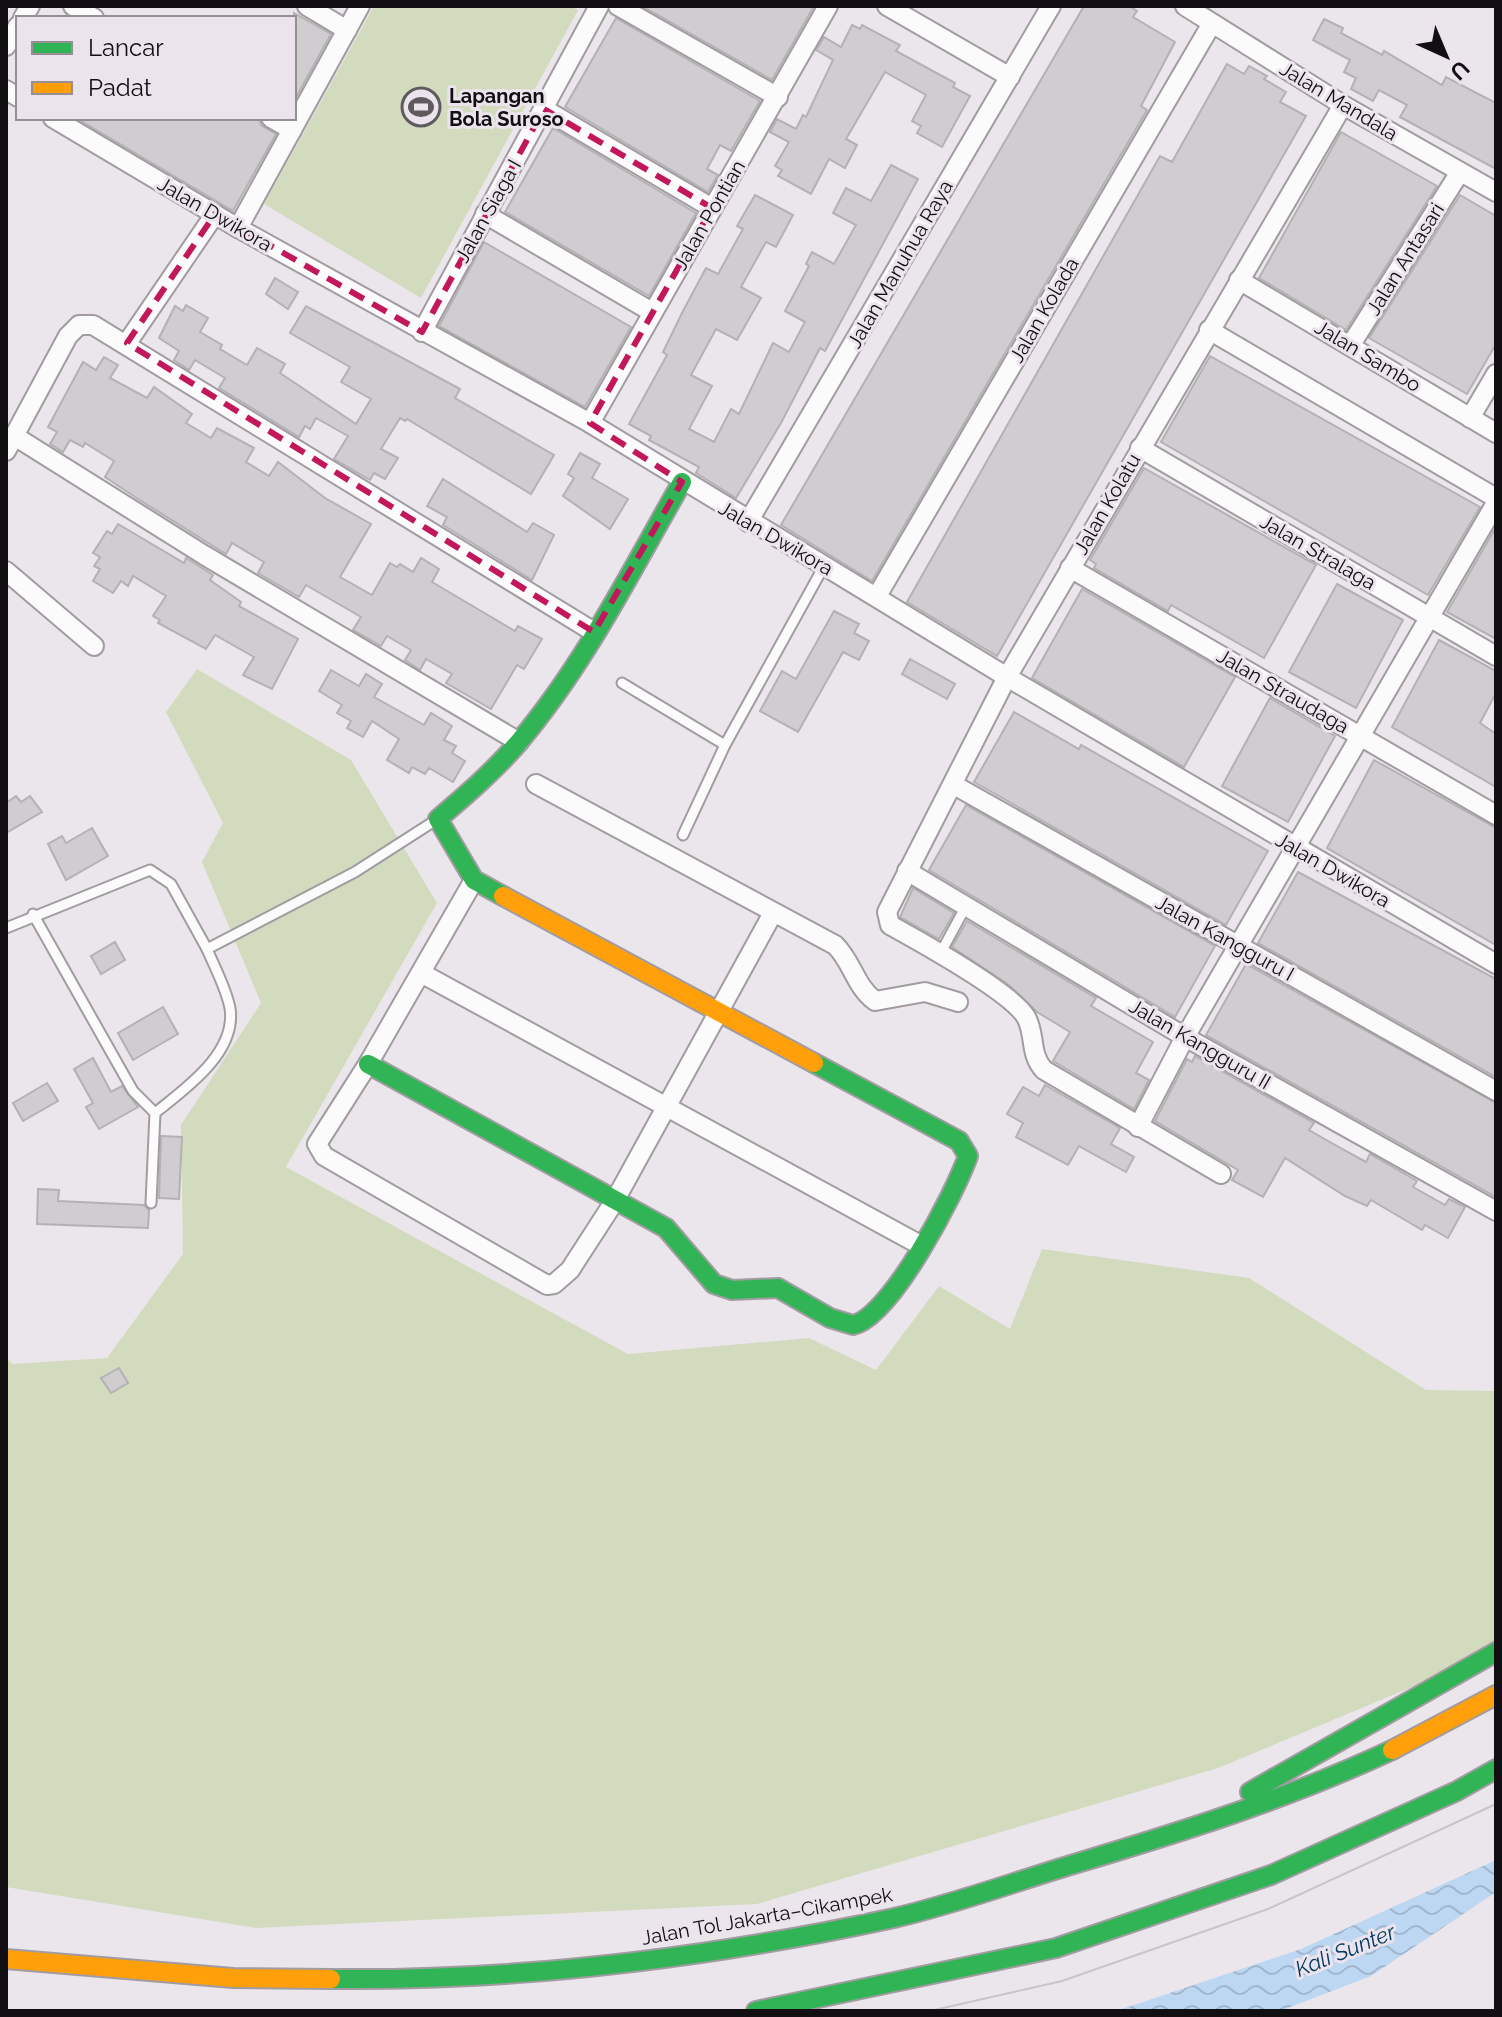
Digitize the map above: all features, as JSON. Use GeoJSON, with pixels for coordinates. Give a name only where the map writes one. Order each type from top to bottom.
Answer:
{"type":"FeatureCollection","features":[{"type":"Feature","properties":{"kind":"main road"},"geometry":{"type":"LineString","coordinates":[[368,1064],[674,1233],[697,1267],[719,1287],[745,1291],[784,1288],[849,1325],[870,1319],[922,1246],[963,1172],[968,1156],[959,1141],[474,880],[438,819],[479,785],[519,742],[562,685],[682,482]]}},
{"type":"Feature","properties":{"kind":"main road"},"geometry":{"type":"LineString","coordinates":[[1214,1818],[1266,1780],[1496,1652]]}},
{"type":"Feature","properties":{"kind":"main road","name":"Jalan Tol Jakarta–Cikampek"},"geometry":{"type":"LineString","coordinates":[[6,1959],[233,1978],[444,1980],[696,1955],[897,1917],[1011,1885],[1305,1788],[1390,1751],[1496,1695]]}},
{"type":"Feature","properties":{"kind":"main road"},"geometry":{"type":"LineString","coordinates":[[756,2011],[1056,1948],[1271,1875],[1457,1791],[1496,1769]]}},
{"type":"Feature","properties":{"kind":"street"},"geometry":{"type":"LineString","coordinates":[[73,6],[90,16]]}},
{"type":"Feature","properties":{"kind":"street"},"geometry":{"type":"LineString","coordinates":[[307,6],[347,30]]}},
{"type":"Feature","properties":{"kind":"street"},"geometry":{"type":"LineString","coordinates":[[238,228],[360,6]]}},
{"type":"Feature","properties":{"kind":"street","name":"Jalan Siaga I"},"geometry":{"type":"LineString","coordinates":[[422,332],[599,6]]}},
{"type":"Feature","properties":{"kind":"street"},"geometry":{"type":"LineString","coordinates":[[618,6],[778,97]]}},
{"type":"Feature","properties":{"kind":"street","name":"Jalan Pontian"},"geometry":{"type":"LineString","coordinates":[[590,423],[828,6]]}},
{"type":"Feature","properties":{"kind":"street"},"geometry":{"type":"LineString","coordinates":[[887,6],[1010,77]]}},
{"type":"Feature","properties":{"kind":"street","name":"Jalan Manuhua Raya"},"geometry":{"type":"LineString","coordinates":[[748,522],[1051,6]]}},
{"type":"Feature","properties":{"kind":"street","name":"Jalan Mandala"},"geometry":{"type":"LineString","coordinates":[[1185,6],[1343,105],[1496,192]]}},
{"type":"Feature","properties":{"kind":"street","name":"Jalan Kolada"},"geometry":{"type":"LineString","coordinates":[[877,596],[1211,25]]}},
{"type":"Feature","properties":{"kind":"street","name":"Jalan Kolatu"},"geometry":{"type":"LineString","coordinates":[[940,954],[890,925],[887,912],[1007,677],[1343,105]]}},
{"type":"Feature","properties":{"kind":"street"},"geometry":{"type":"LineString","coordinates":[[544,109],[712,208]]}},
{"type":"Feature","properties":{"kind":"street","name":"Jalan Dwikora"},"geometry":{"type":"LineString","coordinates":[[56,120],[238,228],[590,423],[682,482],[877,596],[1007,677],[1496,964]]}},
{"type":"Feature","properties":{"kind":"street"},"geometry":{"type":"LineString","coordinates":[[274,120],[292,130]]}},
{"type":"Feature","properties":{"kind":"street","name":"Jalan Antasari"},"geometry":{"type":"LineString","coordinates":[[1350,346],[1460,172]]}},
{"type":"Feature","properties":{"kind":"street"},"geometry":{"type":"LineString","coordinates":[[127,343],[215,214]]}},
{"type":"Feature","properties":{"kind":"street"},"geometry":{"type":"LineString","coordinates":[[485,214],[652,312]]}},
{"type":"Feature","properties":{"kind":"street","name":"Jalan Sambo"},"geometry":{"type":"LineString","coordinates":[[1239,280],[1496,433]]}},
{"type":"Feature","properties":{"kind":"street"},"geometry":{"type":"LineString","coordinates":[[519,742],[11,444],[73,329],[79,325],[93,325],[127,343],[594,632]]}},
{"type":"Feature","properties":{"kind":"street"},"geometry":{"type":"LineString","coordinates":[[1138,1127],[1185,1037],[1496,500],[1209,330]]}},
{"type":"Feature","properties":{"kind":"street"},"geometry":{"type":"LineString","coordinates":[[1470,418],[1496,374]]}},
{"type":"Feature","properties":{"kind":"street","name":"Jalan Stralaga"},"geometry":{"type":"LineString","coordinates":[[1140,448],[1496,656]]}},
{"type":"Feature","properties":{"kind":"street","name":"Jalan Straudaga"},"geometry":{"type":"LineString","coordinates":[[1070,568],[1496,815]]}},
{"type":"Feature","properties":{"kind":"street"},"geometry":{"type":"LineString","coordinates":[[6,571],[94,646]]}},
{"type":"Feature","properties":{"kind":"street"},"geometry":{"type":"LineString","coordinates":[[536,784],[835,945],[850,962],[863,990],[875,1001],[925,992],[958,1002]]}},
{"type":"Feature","properties":{"kind":"street","name":"Jalan Kangguru I"},"geometry":{"type":"LineString","coordinates":[[954,785],[1496,1091]]}},
{"type":"Feature","properties":{"kind":"street","name":"Jalan Kangguru II"},"geometry":{"type":"LineString","coordinates":[[907,871],[1185,1037],[1496,1211]]}},
{"type":"Feature","properties":{"kind":"street"},"geometry":{"type":"LineString","coordinates":[[474,880],[368,1064],[318,1137],[319,1150],[540,1283],[554,1284],[564,1278],[614,1202],[773,913]]}},
{"type":"Feature","properties":{"kind":"street"},"geometry":{"type":"LineString","coordinates":[[940,954],[1023,1013],[1029,1025],[1034,1057],[1044,1070],[1221,1174]]}},
{"type":"Feature","properties":{"kind":"street"},"geometry":{"type":"LineString","coordinates":[[421,973],[922,1246]]}},
{"type":"Feature","properties":{"kind":"lane"},"geometry":{"type":"LineString","coordinates":[[683,835],[725,745],[824,566]]}},
{"type":"Feature","properties":{"kind":"lane"},"geometry":{"type":"LineString","coordinates":[[622,683],[725,745]]}},
{"type":"Feature","properties":{"kind":"lane"},"geometry":{"type":"LineString","coordinates":[[207,949],[355,872],[438,819]]}},
{"type":"Feature","properties":{"kind":"lane"},"geometry":{"type":"LineString","coordinates":[[6,928],[33,914],[150,870],[171,884],[207,949],[227,998],[230,1025],[218,1053],[188,1086],[155,1113]]}},
{"type":"Feature","properties":{"kind":"lane"},"geometry":{"type":"LineString","coordinates":[[940,954],[966,906]]}},
{"type":"Feature","properties":{"kind":"lane"},"geometry":{"type":"LineString","coordinates":[[33,914],[133,1091],[155,1113],[151,1203]]}},
{"type":"Feature","properties":{"kind":"highlighted area"},"geometry":{"type":"Polygon","coordinates":[[[544,109],[712,208],[590,423],[682,482],[594,632],[127,343],[215,214],[422,332],[544,109]]]}},
{"type":"Feature","properties":{"kind":"green space","name":"Lapangan Bola Suroso"},"geometry":{"type":"Polygon","coordinates":[[[374,6],[572,6],[578,10],[421,298],[264,204],[374,6]]]}},
{"type":"Feature","properties":{"kind":"green space"},"geometry":{"type":"Polygon","coordinates":[[[197,669],[351,760],[437,903],[286,1167],[628,1354],[809,1338],[876,1370],[939,1286],[1010,1329],[1042,1249],[1249,1278],[1426,1390],[1496,1391],[1496,1652],[1218,1768],[757,1904],[256,1928],[6,1887],[6,1358],[13,1364],[107,1358],[183,1254],[181,1125],[261,1003],[202,862],[223,823],[166,712],[197,669]]]}},
{"type":"Feature","properties":{"kind":"water","name":"Kali Sunter"},"geometry":{"type":"Polygon","coordinates":[[[1496,1860],[1496,1892],[1371,1976],[1280,2011],[1116,2011],[1301,1949],[1496,1860]]]}},
{"type":"Feature","properties":{"kind":"building"},"geometry":{"type":"Polygon","coordinates":[[[642,6],[814,6],[772,80],[642,6]]]}},
{"type":"Feature","properties":{"kind":"building"},"geometry":{"type":"Polygon","coordinates":[[[1084,6],[1129,6],[1137,11],[1133,17],[1175,42],[1141,106],[1147,110],[872,581],[781,525],[1084,6]]]}},
{"type":"Feature","properties":{"kind":"building"},"geometry":{"type":"Polygon","coordinates":[[[294,13],[331,34],[296,97],[296,16],[294,13]]]}},
{"type":"Feature","properties":{"kind":"building"},"geometry":{"type":"Polygon","coordinates":[[[616,18],[760,101],[731,151],[720,145],[707,169],[718,175],[708,192],[565,107],[616,18]]]}},
{"type":"Feature","properties":{"kind":"building"},"geometry":{"type":"Polygon","coordinates":[[[1324,19],[1343,28],[1341,33],[1382,55],[1384,51],[1442,85],[1446,77],[1496,103],[1496,169],[1400,117],[1407,105],[1379,90],[1373,101],[1351,89],[1356,78],[1344,72],[1350,60],[1313,40],[1324,19]]]}},
{"type":"Feature","properties":{"kind":"building"},"geometry":{"type":"Polygon","coordinates":[[[852,25],[860,29],[862,25],[900,45],[896,51],[955,83],[953,87],[970,96],[942,147],[917,133],[921,126],[912,121],[926,95],[885,72],[846,139],[857,145],[845,168],[829,159],[811,194],[778,176],[782,170],[775,166],[789,142],[770,132],[777,119],[796,129],[803,115],[806,117],[833,60],[816,50],[824,37],[841,47],[852,25]]]}},
{"type":"Feature","properties":{"kind":"building"},"geometry":{"type":"Polygon","coordinates":[[[1227,64],[1244,74],[1249,66],[1267,76],[1264,79],[1286,92],[1280,102],[1306,116],[997,656],[907,602],[1160,156],[1172,162],[1227,64]]]}},
{"type":"Feature","properties":{"kind":"building"},"geometry":{"type":"Polygon","coordinates":[[[79,120],[260,120],[261,125],[276,134],[233,211],[79,120]]]}},
{"type":"Feature","properties":{"kind":"building"},"geometry":{"type":"Polygon","coordinates":[[[553,128],[696,213],[649,296],[505,212],[553,128]]]}},
{"type":"Feature","properties":{"kind":"building"},"geometry":{"type":"Polygon","coordinates":[[[1341,132],[1437,186],[1346,330],[1259,278],[1341,132]]]}},
{"type":"Feature","properties":{"kind":"building"},"geometry":{"type":"Polygon","coordinates":[[[891,165],[918,179],[825,351],[820,348],[781,423],[736,498],[696,473],[699,467],[649,440],[651,436],[629,424],[667,355],[663,352],[706,268],[718,274],[743,229],[737,226],[755,195],[793,215],[776,247],[766,242],[741,287],[761,298],[737,340],[716,329],[691,375],[712,386],[689,429],[714,442],[731,409],[739,414],[773,343],[789,352],[805,322],[785,311],[809,266],[806,264],[812,252],[834,264],[856,225],[833,213],[846,188],[871,201],[891,165]]]}},
{"type":"Feature","properties":{"kind":"building"},"geometry":{"type":"Polygon","coordinates":[[[1460,195],[1496,216],[1496,344],[1467,394],[1369,338],[1460,195]]]}},
{"type":"Feature","properties":{"kind":"building"},"geometry":{"type":"Polygon","coordinates":[[[484,242],[631,327],[585,407],[439,326],[484,242]]]}},
{"type":"Feature","properties":{"kind":"building"},"geometry":{"type":"Polygon","coordinates":[[[275,278],[298,292],[288,309],[266,294],[275,278]]]}},
{"type":"Feature","properties":{"kind":"building"},"geometry":{"type":"Polygon","coordinates":[[[186,305],[208,318],[200,332],[222,345],[220,349],[247,365],[257,348],[285,364],[280,373],[356,424],[371,399],[341,382],[350,367],[290,333],[306,306],[460,389],[455,398],[554,455],[531,494],[407,419],[400,418],[381,449],[398,458],[385,479],[374,473],[370,480],[334,459],[348,436],[316,418],[310,429],[305,426],[299,437],[219,388],[225,378],[195,360],[189,370],[174,360],[179,351],[159,338],[175,306],[183,311],[186,305]]]}},
{"type":"Feature","properties":{"kind":"building"},"geometry":{"type":"Polygon","coordinates":[[[1210,356],[1480,507],[1428,595],[1161,442],[1210,356]]]}},
{"type":"Feature","properties":{"kind":"building"},"geometry":{"type":"Polygon","coordinates":[[[104,357],[118,365],[110,378],[147,398],[154,387],[192,414],[186,423],[211,438],[217,428],[254,448],[246,462],[269,476],[278,462],[325,498],[371,524],[340,577],[372,595],[390,563],[397,567],[400,564],[413,572],[421,558],[439,569],[432,582],[515,631],[518,626],[542,639],[524,669],[517,665],[491,709],[446,683],[452,674],[426,659],[420,670],[405,660],[411,650],[387,636],[381,646],[353,630],[361,617],[306,585],[299,597],[258,573],[264,562],[232,543],[226,554],[138,499],[105,477],[114,461],[85,443],[83,447],[70,440],[63,452],[50,444],[57,432],[48,427],[83,362],[96,370],[104,357]]]}},
{"type":"Feature","properties":{"kind":"building"},"geometry":{"type":"Polygon","coordinates":[[[580,453],[600,464],[592,478],[628,499],[610,529],[563,496],[574,478],[568,474],[580,453]]]}},
{"type":"Feature","properties":{"kind":"building"},"geometry":{"type":"Polygon","coordinates":[[[1144,468],[1316,565],[1264,658],[1171,605],[1168,611],[1094,568],[1096,564],[1090,560],[1144,468]]]}},
{"type":"Feature","properties":{"kind":"building"},"geometry":{"type":"Polygon","coordinates":[[[443,479],[527,532],[533,523],[554,535],[532,580],[443,525],[447,517],[427,506],[443,479]]]}},
{"type":"Feature","properties":{"kind":"building"},"geometry":{"type":"Polygon","coordinates":[[[118,524],[184,563],[186,558],[213,575],[210,580],[241,602],[239,606],[298,639],[272,689],[243,675],[254,657],[215,635],[206,649],[158,623],[160,620],[153,616],[166,596],[133,576],[128,586],[121,581],[113,593],[93,581],[100,569],[94,566],[100,557],[93,553],[107,531],[112,534],[118,524]]]}},
{"type":"Feature","properties":{"kind":"building"},"geometry":{"type":"Polygon","coordinates":[[[1496,527],[1496,639],[1447,612],[1496,527]]]}},
{"type":"Feature","properties":{"kind":"building"},"geometry":{"type":"Polygon","coordinates":[[[1337,584],[1403,620],[1356,708],[1289,672],[1337,584]]]}},
{"type":"Feature","properties":{"kind":"building"},"geometry":{"type":"Polygon","coordinates":[[[1082,589],[1235,677],[1184,767],[1032,678],[1082,589]]]}},
{"type":"Feature","properties":{"kind":"building"},"geometry":{"type":"Polygon","coordinates":[[[834,611],[859,624],[854,633],[869,641],[859,660],[843,652],[798,732],[760,711],[782,671],[796,679],[834,611]]]}},
{"type":"Feature","properties":{"kind":"building"},"geometry":{"type":"Polygon","coordinates":[[[1439,640],[1496,671],[1496,693],[1480,723],[1496,734],[1496,787],[1392,727],[1439,640]]]}},
{"type":"Feature","properties":{"kind":"building"},"geometry":{"type":"Polygon","coordinates":[[[910,659],[955,684],[947,699],[902,674],[910,659]]]}},
{"type":"Feature","properties":{"kind":"building"},"geometry":{"type":"Polygon","coordinates":[[[331,670],[359,686],[366,674],[382,684],[374,697],[424,725],[431,713],[452,726],[444,740],[456,746],[452,753],[465,761],[453,782],[429,768],[425,774],[412,767],[409,773],[387,760],[399,739],[372,721],[363,737],[347,728],[351,721],[337,713],[342,705],[319,691],[331,670]]]}},
{"type":"Feature","properties":{"kind":"building"},"geometry":{"type":"Polygon","coordinates":[[[1270,698],[1335,736],[1288,822],[1222,786],[1270,698]]]}},
{"type":"Feature","properties":{"kind":"building"},"geometry":{"type":"Polygon","coordinates":[[[1014,712],[1079,749],[1081,745],[1268,851],[1226,925],[974,782],[1014,712]]]}},
{"type":"Feature","properties":{"kind":"building"},"geometry":{"type":"Polygon","coordinates":[[[1374,760],[1496,828],[1496,945],[1327,848],[1374,760]]]}},
{"type":"Feature","properties":{"kind":"building"},"geometry":{"type":"Polygon","coordinates":[[[16,796],[21,802],[30,796],[42,812],[6,833],[6,803],[16,796]]]}},
{"type":"Feature","properties":{"kind":"building"},"geometry":{"type":"Polygon","coordinates":[[[966,805],[1215,946],[1175,1017],[929,870],[966,805]]]}},
{"type":"Feature","properties":{"kind":"building"},"geometry":{"type":"Polygon","coordinates":[[[92,828],[108,856],[66,880],[48,844],[62,836],[66,843],[92,828]]]}},
{"type":"Feature","properties":{"kind":"building"},"geometry":{"type":"Polygon","coordinates":[[[1298,872],[1496,979],[1496,1077],[1258,943],[1298,872]]]}},
{"type":"Feature","properties":{"kind":"building"},"geometry":{"type":"Polygon","coordinates":[[[913,888],[954,913],[939,939],[900,917],[913,888]]]}},
{"type":"Feature","properties":{"kind":"building"},"geometry":{"type":"Polygon","coordinates":[[[967,921],[1096,998],[1091,1006],[1153,1042],[1136,1073],[1149,1080],[1134,1109],[1053,1061],[1070,1032],[1037,1012],[1009,985],[952,947],[967,921]]]}},
{"type":"Feature","properties":{"kind":"building"},"geometry":{"type":"Polygon","coordinates":[[[115,942],[125,960],[101,974],[91,956],[115,942]]]}},
{"type":"Feature","properties":{"kind":"building"},"geometry":{"type":"Polygon","coordinates":[[[1246,964],[1496,1103],[1496,1197],[1206,1035],[1246,964]]]}},
{"type":"Feature","properties":{"kind":"building"},"geometry":{"type":"Polygon","coordinates":[[[163,1007],[178,1034],[133,1060],[118,1033],[163,1007]]]}},
{"type":"Feature","properties":{"kind":"building"},"geometry":{"type":"Polygon","coordinates":[[[1195,1056],[1314,1123],[1309,1130],[1337,1146],[1366,1162],[1370,1154],[1417,1181],[1413,1187],[1445,1205],[1449,1199],[1465,1207],[1448,1238],[1425,1225],[1422,1230],[1371,1200],[1367,1206],[1345,1196],[1285,1158],[1263,1197],[1232,1180],[1238,1170],[1155,1121],[1187,1059],[1192,1062],[1195,1056]]]}},
{"type":"Feature","properties":{"kind":"building"},"geometry":{"type":"Polygon","coordinates":[[[93,1058],[111,1092],[122,1086],[138,1107],[99,1129],[86,1107],[93,1103],[74,1069],[93,1058]]]}},
{"type":"Feature","properties":{"kind":"building"},"geometry":{"type":"Polygon","coordinates":[[[47,1083],[58,1101],[23,1121],[13,1103],[47,1083]]]}},
{"type":"Feature","properties":{"kind":"building"},"geometry":{"type":"Polygon","coordinates":[[[1045,1085],[1120,1128],[1111,1144],[1134,1157],[1126,1172],[1079,1146],[1068,1165],[1016,1137],[1023,1123],[1007,1114],[1023,1087],[1039,1096],[1045,1085]]]}},
{"type":"Feature","properties":{"kind":"building"},"geometry":{"type":"Polygon","coordinates":[[[161,1136],[182,1137],[179,1199],[159,1198],[161,1136]]]}},
{"type":"Feature","properties":{"kind":"building"},"geometry":{"type":"Polygon","coordinates":[[[38,1189],[59,1190],[58,1201],[144,1205],[149,1210],[148,1228],[37,1224],[38,1189]]]}},
{"type":"Feature","properties":{"kind":"building"},"geometry":{"type":"Polygon","coordinates":[[[119,1368],[128,1383],[111,1393],[101,1378],[119,1368]]]}},
{"type":"Feature","properties":{"kind":"tram line"},"geometry":{"type":"LineString","coordinates":[[930,2011],[1062,1981],[1268,1909],[1496,1804]]}},
{"type":"Feature","properties":{"kind":"traffic: fast"},"geometry":{"type":"LineString","coordinates":[[503,896],[474,880],[438,819],[499,763],[542,713],[586,649],[682,482]]}},
{"type":"Feature","properties":{"kind":"traffic: fast"},"geometry":{"type":"LineString","coordinates":[[368,1064],[666,1228],[714,1284],[732,1290],[778,1288],[830,1318],[853,1325],[868,1317],[903,1278],[936,1224],[968,1156],[959,1141],[814,1063]]}},
{"type":"Feature","properties":{"kind":"traffic: fast"},"geometry":{"type":"LineString","coordinates":[[1250,1792],[1496,1652]]}},
{"type":"Feature","properties":{"kind":"traffic: fast"},"geometry":{"type":"LineString","coordinates":[[331,1979],[473,1976],[614,1964],[755,1945],[894,1918],[962,1900],[1235,1813],[1314,1784],[1392,1750]]}},
{"type":"Feature","properties":{"kind":"traffic: fast"},"geometry":{"type":"LineString","coordinates":[[756,2011],[1056,1948],[1271,1875],[1457,1791],[1496,1769]]}},
{"type":"Feature","properties":{"kind":"traffic: slow"},"geometry":{"type":"LineString","coordinates":[[503,896],[814,1063]]}},
{"type":"Feature","properties":{"kind":"traffic: slow"},"geometry":{"type":"LineString","coordinates":[[1392,1750],[1496,1695]]}},
{"type":"Feature","properties":{"kind":"traffic: slow"},"geometry":{"type":"LineString","coordinates":[[6,1959],[233,1978],[331,1979]]}},
{"type":"Feature","properties":{"kind":"place","name":"Lapangan Bola Suroso"},"geometry":{"type":"Point","coordinates":[421,107]}}]}
